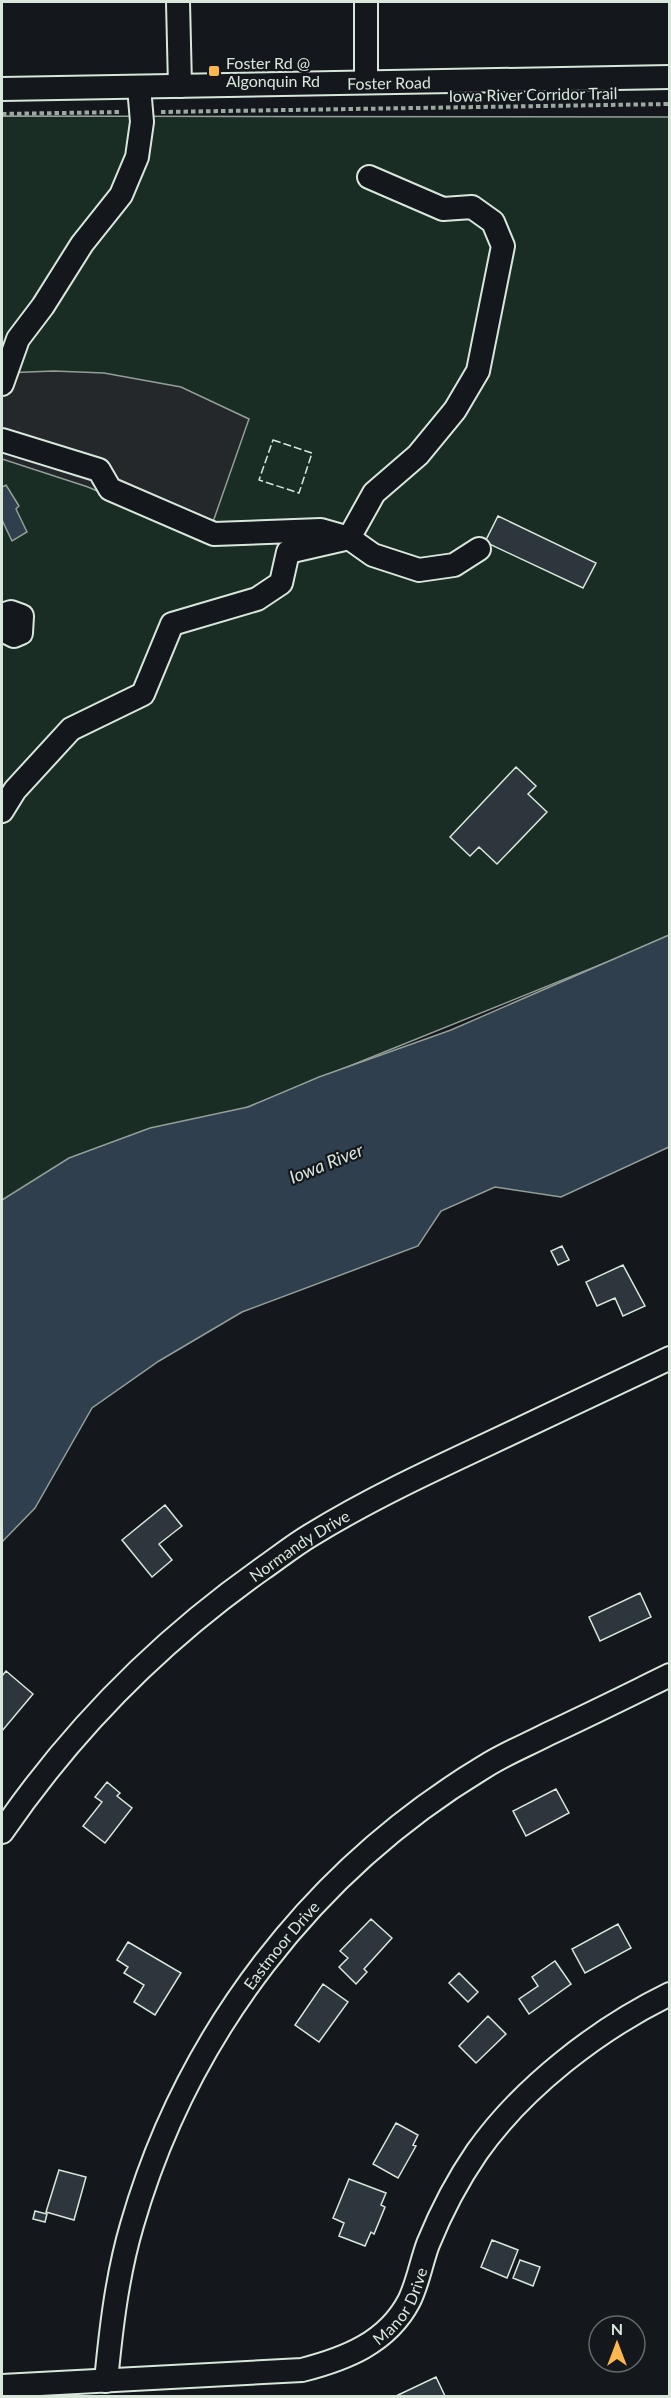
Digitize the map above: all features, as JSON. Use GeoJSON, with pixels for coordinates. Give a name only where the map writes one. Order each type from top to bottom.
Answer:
{"type":"FeatureCollection","features":[{"type":"Feature","properties":{"kind":"street"},"geometry":{"type":"LineString","coordinates":[[178,2],[180,86]]}},
{"type":"Feature","properties":{"kind":"street"},"geometry":{"type":"LineString","coordinates":[[366,2],[366,82]]}},
{"type":"Feature","properties":{"kind":"street","name":"Foster Road"},"geometry":{"type":"LineString","coordinates":[[2,89],[669,77]]}},
{"type":"Feature","properties":{"kind":"street"},"geometry":{"type":"LineString","coordinates":[[2,384],[18,339],[43,306],[82,244],[121,195],[137,157],[142,122],[139,87]]}},
{"type":"Feature","properties":{"kind":"street"},"geometry":{"type":"LineString","coordinates":[[2,811],[15,790],[71,729],[143,694],[172,624],[257,599],[281,583],[288,552],[349,538],[374,493],[418,455],[455,410],[478,371],[503,246],[493,222],[472,207],[443,209],[369,177]]}},
{"type":"Feature","properties":{"kind":"street"},"geometry":{"type":"LineString","coordinates":[[2,440],[99,470],[110,489],[214,534],[321,530],[349,538],[373,555],[419,570],[454,565],[479,549]]}},
{"type":"Feature","properties":{"kind":"street"},"geometry":{"type":"LineString","coordinates":[[2,615],[11,612],[22,616],[21,633],[14,636],[2,630]]}},
{"type":"Feature","properties":{"kind":"street","name":"Normandy Drive"},"geometry":{"type":"LineString","coordinates":[[2,1832],[69,1743],[119,1690],[195,1618],[309,1536],[434,1469],[669,1358]]}},
{"type":"Feature","properties":{"kind":"street","name":"Eastmoor Drive"},"geometry":{"type":"LineString","coordinates":[[106,2381],[119,2277],[131,2226],[162,2137],[188,2080],[214,2035],[274,1949],[308,1909],[345,1872],[385,1838],[484,1766],[669,1675]]}},
{"type":"Feature","properties":{"kind":"street","name":"Manor Drive"},"geometry":{"type":"LineString","coordinates":[[2,2386],[302,2370],[332,2362],[362,2349],[384,2334],[410,2300],[441,2213],[458,2181],[498,2126],[526,2095],[573,2055],[623,2020],[669,1994]]}},
{"type":"Feature","properties":{"kind":"path","name":"Iowa River Corridor Trail"},"geometry":{"type":"LineString","coordinates":[[2,114],[669,104]]}},
{"type":"Feature","properties":{"kind":"green space"},"geometry":{"type":"Polygon","coordinates":[[[2,116],[669,117],[669,937],[248,1107],[2,1217],[2,116]]]}},
{"type":"Feature","properties":{"kind":"shaded area"},"geometry":{"type":"Polygon","coordinates":[[[54,371],[104,373],[181,387],[249,419],[207,539],[88,487],[2,459],[2,373],[54,371]]]}},
{"type":"Feature","properties":{"kind":"water"},"geometry":{"type":"Polygon","coordinates":[[[6,485],[19,506],[16,509],[27,532],[12,541],[2,520],[2,487],[6,485]]]}},
{"type":"Feature","properties":{"kind":"water","name":"Iowa River"},"geometry":{"type":"Polygon","coordinates":[[[669,935],[669,1147],[561,1197],[495,1187],[441,1211],[418,1246],[242,1312],[159,1361],[92,1408],[35,1508],[2,1542],[2,1200],[69,1158],[150,1128],[248,1107],[319,1077],[451,1030],[669,935]]]}},
{"type":"Feature","properties":{"kind":"building"},"geometry":{"type":"Polygon","coordinates":[[[498,516],[596,563],[583,588],[485,542],[498,516]]]}},
{"type":"Feature","properties":{"kind":"building"},"geometry":{"type":"Polygon","coordinates":[[[516,767],[536,786],[528,794],[547,812],[497,864],[479,847],[470,856],[450,837],[516,767]]]}},
{"type":"Feature","properties":{"kind":"building"},"geometry":{"type":"Polygon","coordinates":[[[562,1246],[569,1260],[558,1265],[551,1251],[562,1246]]]}},
{"type":"Feature","properties":{"kind":"building"},"geometry":{"type":"Polygon","coordinates":[[[623,1265],[645,1306],[623,1316],[615,1298],[597,1306],[586,1282],[623,1265]]]}},
{"type":"Feature","properties":{"kind":"building"},"geometry":{"type":"Polygon","coordinates":[[[165,1505],[182,1526],[159,1544],[172,1560],[152,1577],[122,1540],[165,1505]]]}},
{"type":"Feature","properties":{"kind":"building"},"geometry":{"type":"Polygon","coordinates":[[[640,1593],[651,1617],[600,1641],[589,1617],[640,1593]]]}},
{"type":"Feature","properties":{"kind":"building"},"geometry":{"type":"Polygon","coordinates":[[[6,1671],[33,1694],[2,1731],[2,1676],[6,1671]]]}},
{"type":"Feature","properties":{"kind":"building"},"geometry":{"type":"Polygon","coordinates":[[[107,1782],[120,1793],[117,1796],[132,1808],[105,1843],[83,1826],[102,1802],[95,1797],[107,1782]]]}},
{"type":"Feature","properties":{"kind":"building"},"geometry":{"type":"Polygon","coordinates":[[[556,1789],[569,1813],[526,1836],[513,1811],[556,1789]]]}},
{"type":"Feature","properties":{"kind":"building"},"geometry":{"type":"Polygon","coordinates":[[[371,1919],[392,1938],[364,1969],[367,1972],[356,1984],[339,1967],[348,1958],[340,1951],[371,1919]]]}},
{"type":"Feature","properties":{"kind":"building"},"geometry":{"type":"Polygon","coordinates":[[[618,1924],[631,1948],[585,1973],[572,1949],[618,1924]]]}},
{"type":"Feature","properties":{"kind":"building"},"geometry":{"type":"Polygon","coordinates":[[[128,1942],[181,1973],[155,2015],[134,2002],[144,1985],[124,1973],[128,1967],[117,1960],[128,1942]]]}},
{"type":"Feature","properties":{"kind":"building"},"geometry":{"type":"Polygon","coordinates":[[[555,1961],[571,1984],[529,2014],[519,1999],[538,1986],[532,1977],[555,1961]]]}},
{"type":"Feature","properties":{"kind":"building"},"geometry":{"type":"Polygon","coordinates":[[[459,1973],[478,1992],[468,2002],[449,1983],[459,1973]]]}},
{"type":"Feature","properties":{"kind":"building"},"geometry":{"type":"Polygon","coordinates":[[[323,1984],[348,2002],[319,2042],[295,2025],[323,1984]]]}},
{"type":"Feature","properties":{"kind":"building"},"geometry":{"type":"Polygon","coordinates":[[[488,2016],[506,2034],[476,2063],[459,2046],[488,2016]]]}},
{"type":"Feature","properties":{"kind":"building"},"geometry":{"type":"Polygon","coordinates":[[[396,2123],[418,2135],[413,2145],[416,2146],[398,2178],[373,2164],[396,2123]]]}},
{"type":"Feature","properties":{"kind":"building"},"geometry":{"type":"Polygon","coordinates":[[[59,2170],[86,2177],[74,2220],[46,2212],[59,2170]]]}},
{"type":"Feature","properties":{"kind":"building"},"geometry":{"type":"Polygon","coordinates":[[[349,2179],[386,2193],[381,2205],[385,2207],[374,2234],[371,2232],[365,2246],[339,2236],[344,2223],[333,2218],[349,2179]]]}},
{"type":"Feature","properties":{"kind":"building"},"geometry":{"type":"Polygon","coordinates":[[[35,2211],[47,2214],[45,2222],[33,2219],[35,2211]]]}},
{"type":"Feature","properties":{"kind":"building"},"geometry":{"type":"Polygon","coordinates":[[[492,2240],[518,2250],[507,2278],[481,2267],[492,2240]]]}},
{"type":"Feature","properties":{"kind":"building"},"geometry":{"type":"Polygon","coordinates":[[[520,2260],[540,2267],[533,2286],[513,2278],[520,2260]]]}},
{"type":"Feature","properties":{"kind":"building"},"geometry":{"type":"Polygon","coordinates":[[[436,2377],[445,2396],[396,2396],[436,2377]]]}},
{"type":"Feature","properties":{"kind":"fence"},"geometry":{"type":"LineString","coordinates":[[273,440],[312,453],[299,493],[259,480],[273,440]]}},
{"type":"Feature","properties":{"kind":"place","name":"Foster Rd @ Algonquin Rd"},"geometry":{"type":"Point","coordinates":[214,71]}}]}
